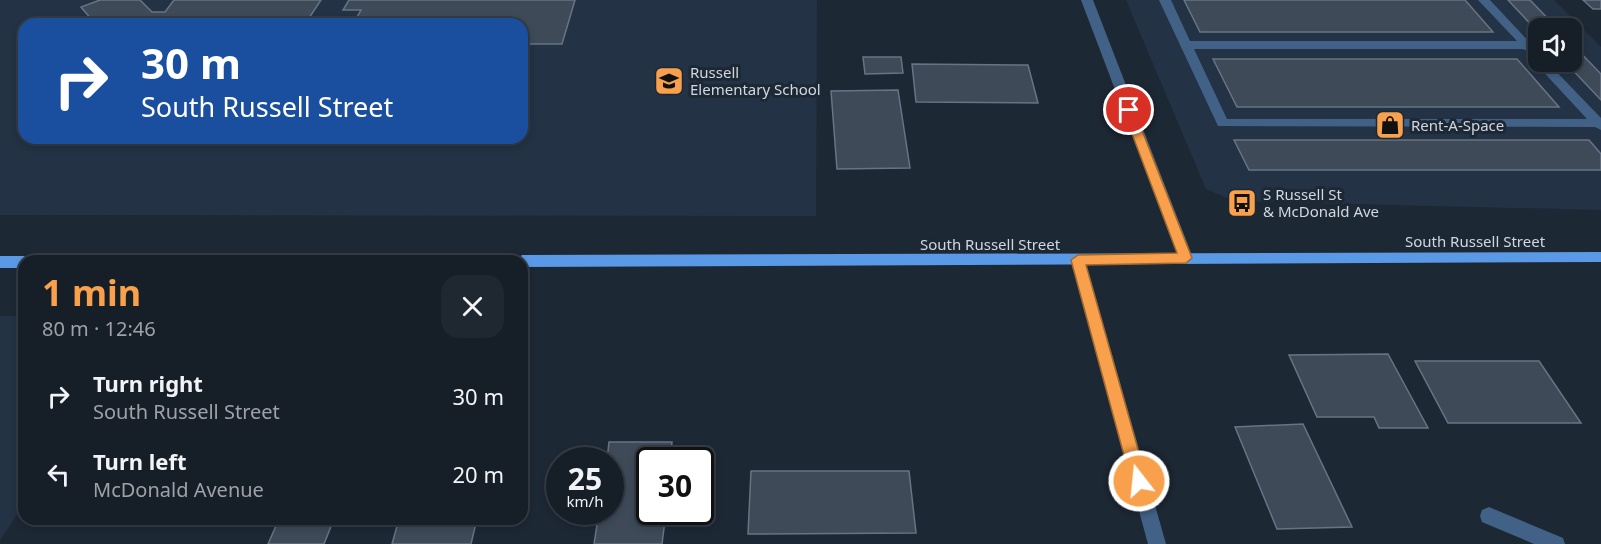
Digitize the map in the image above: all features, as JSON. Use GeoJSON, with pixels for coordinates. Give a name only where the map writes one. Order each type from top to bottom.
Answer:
{"type":"FeatureCollection","features":[{"type":"Feature","properties":{"kind":"main road","name":"South Russell Street"},"geometry":{"type":"LineString","coordinates":[[528,261],[1601,257]]}},
{"type":"Feature","properties":{"kind":"main road"},"geometry":{"type":"LineString","coordinates":[[0,262],[18,262]]}},
{"type":"Feature","properties":{"kind":"street"},"geometry":{"type":"LineString","coordinates":[[1087,0],[1186,258]]}},
{"type":"Feature","properties":{"kind":"street"},"geometry":{"type":"LineString","coordinates":[[1165,0],[1223,123],[1599,124]]}},
{"type":"Feature","properties":{"kind":"street"},"geometry":{"type":"LineString","coordinates":[[1484,0],[1526,45]]}},
{"type":"Feature","properties":{"kind":"street"},"geometry":{"type":"LineString","coordinates":[[1186,45],[1526,45]]}},
{"type":"Feature","properties":{"kind":"street"},"geometry":{"type":"LineString","coordinates":[[1551,72],[1599,124]]}},
{"type":"Feature","properties":{"kind":"street"},"geometry":{"type":"LineString","coordinates":[[1078,260],[1157,544]]}},
{"type":"Feature","properties":{"kind":"street"},"geometry":{"type":"LineString","coordinates":[[1489,516],[1556,544]]}},
{"type":"Feature","properties":{"kind":"shaded area","name":"Russell Elementary School"},"geometry":{"type":"Polygon","coordinates":[[[0,0],[817,0],[816,216],[0,215],[0,0]]]}},
{"type":"Feature","properties":{"kind":"shaded area","name":"Rent-A-Space"},"geometry":{"type":"Polygon","coordinates":[[[1126,0],[1554,0],[1572,18],[1528,18],[1528,72],[1582,72],[1582,28],[1601,47],[1601,210],[1234,201],[1206,189],[1126,0]]]}},
{"type":"Feature","properties":{"kind":"shaded area"},"geometry":{"type":"Polygon","coordinates":[[[0,316],[18,316],[18,513],[0,540],[0,316]]]}},
{"type":"Feature","properties":{"kind":"building"},"geometry":{"type":"Polygon","coordinates":[[[100,0],[140,0],[152,12],[165,12],[174,0],[321,0],[309,18],[90,18],[81,7],[100,0]]]}},
{"type":"Feature","properties":{"kind":"building"},"geometry":{"type":"Polygon","coordinates":[[[349,0],[575,0],[562,44],[528,44],[528,18],[356,18],[361,10],[343,10],[349,0]]]}},
{"type":"Feature","properties":{"kind":"building"},"geometry":{"type":"Polygon","coordinates":[[[1184,0],[1465,0],[1493,32],[1200,32],[1184,0]]]}},
{"type":"Feature","properties":{"kind":"building"},"geometry":{"type":"Polygon","coordinates":[[[1508,0],[1530,0],[1547,18],[1528,18],[1528,21],[1508,0]]]}},
{"type":"Feature","properties":{"kind":"building"},"geometry":{"type":"Polygon","coordinates":[[[1583,0],[1601,0],[1601,9],[1593,9],[1583,0]]]}},
{"type":"Feature","properties":{"kind":"building"},"geometry":{"type":"Polygon","coordinates":[[[1582,54],[1601,74],[1601,100],[1574,72],[1582,72],[1582,54]]]}},
{"type":"Feature","properties":{"kind":"building"},"geometry":{"type":"Polygon","coordinates":[[[863,57],[901,57],[903,73],[865,74],[863,57]]]}},
{"type":"Feature","properties":{"kind":"building"},"geometry":{"type":"Polygon","coordinates":[[[1213,59],[1517,59],[1559,107],[1237,107],[1213,59]]]}},
{"type":"Feature","properties":{"kind":"building"},"geometry":{"type":"Polygon","coordinates":[[[912,64],[1028,65],[1038,103],[916,102],[912,64]]]}},
{"type":"Feature","properties":{"kind":"building"},"geometry":{"type":"Polygon","coordinates":[[[898,90],[910,168],[837,169],[831,91],[898,90]]]}},
{"type":"Feature","properties":{"kind":"building"},"geometry":{"type":"Polygon","coordinates":[[[1234,140],[1589,140],[1601,154],[1601,170],[1249,170],[1234,140]]]}},
{"type":"Feature","properties":{"kind":"building"},"geometry":{"type":"Polygon","coordinates":[[[1388,354],[1428,428],[1379,428],[1374,417],[1317,417],[1289,355],[1388,354]]]}},
{"type":"Feature","properties":{"kind":"building"},"geometry":{"type":"Polygon","coordinates":[[[1415,361],[1539,361],[1581,423],[1448,423],[1415,361]]]}},
{"type":"Feature","properties":{"kind":"building"},"geometry":{"type":"Polygon","coordinates":[[[1303,424],[1352,527],[1277,529],[1235,427],[1303,424]]]}},
{"type":"Feature","properties":{"kind":"building"},"geometry":{"type":"Polygon","coordinates":[[[609,442],[672,442],[671,447],[636,447],[636,525],[664,525],[662,544],[594,544],[597,525],[624,525],[624,447],[608,447],[609,442]]]}},
{"type":"Feature","properties":{"kind":"building"},"geometry":{"type":"Polygon","coordinates":[[[751,471],[909,471],[916,533],[748,534],[751,471]]]}},
{"type":"Feature","properties":{"kind":"building"},"geometry":{"type":"Polygon","coordinates":[[[276,525],[332,525],[324,544],[268,544],[276,525]]]}},
{"type":"Feature","properties":{"kind":"building"},"geometry":{"type":"Polygon","coordinates":[[[397,525],[476,525],[471,544],[392,544],[397,525]]]}},
{"type":"Feature","properties":{"kind":"place","name":"Russell Elementary School"},"geometry":{"type":"Point","coordinates":[669,81]}},
{"type":"Feature","properties":{"kind":"place","name":"Rent-A-Space"},"geometry":{"type":"Point","coordinates":[1390,125]}},
{"type":"Feature","properties":{"kind":"place","name":"S Russell St & McDonald Ave"},"geometry":{"type":"Point","coordinates":[1242,203]}},
{"type":"Feature","properties":{"kind":"route"},"geometry":{"type":"LineString","coordinates":[[1129,110],[1186,258],[1078,260],[1139,481]]}}]}
